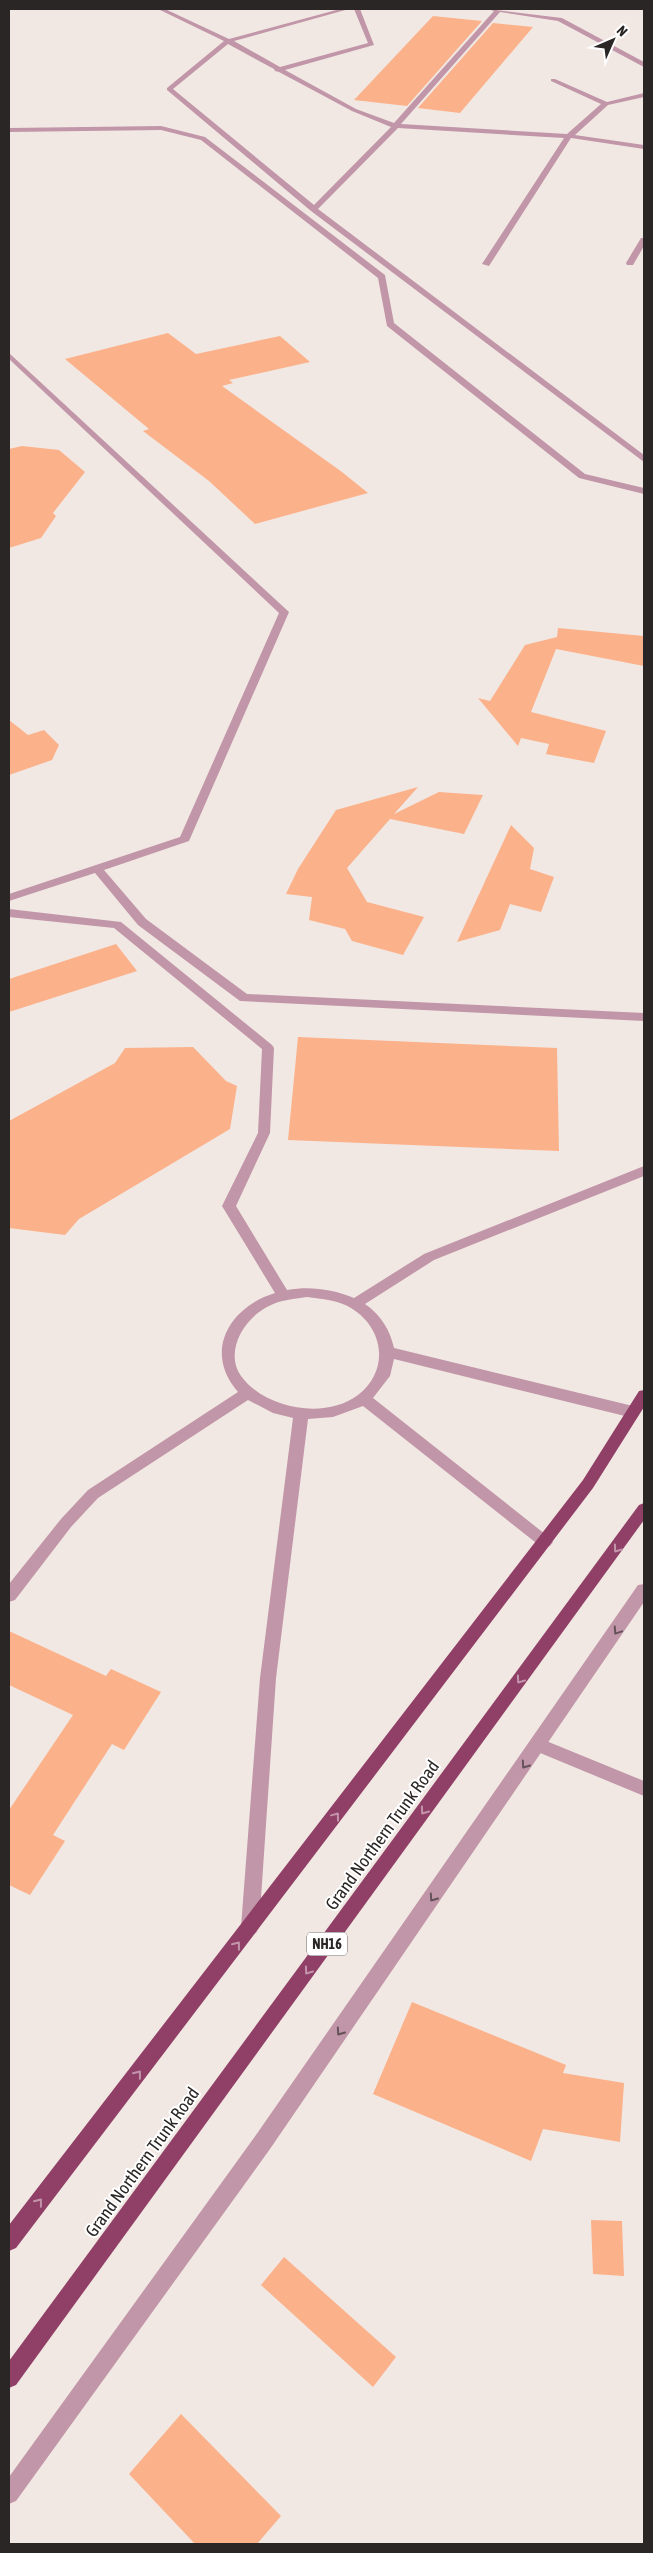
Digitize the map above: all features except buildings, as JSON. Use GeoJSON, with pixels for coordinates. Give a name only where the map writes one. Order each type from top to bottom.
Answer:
{"type":"FeatureCollection","features":[{"type":"Feature","properties":{"kind":"highway"},"geometry":{"type":"LineString","coordinates":[[9,2241],[545,1542],[588,1484],[644,1395]]}},
{"type":"Feature","properties":{"kind":"highway","name":"Grand Northern Trunk Road"},"geometry":{"type":"LineString","coordinates":[[9,2378],[644,1509]]}},
{"type":"Feature","properties":{"kind":"street"},"geometry":{"type":"LineString","coordinates":[[161,9],[228,41],[277,70],[354,110],[395,126],[569,136],[644,147]]}},
{"type":"Feature","properties":{"kind":"street"},"geometry":{"type":"LineString","coordinates":[[346,9],[228,41],[169,89],[314,209],[644,459]]}},
{"type":"Feature","properties":{"kind":"street"},"geometry":{"type":"LineString","coordinates":[[277,70],[372,44],[357,9]]}},
{"type":"Feature","properties":{"kind":"street"},"geometry":{"type":"LineString","coordinates":[[491,9],[560,18],[644,65]]}},
{"type":"Feature","properties":{"kind":"street"},"geometry":{"type":"LineString","coordinates":[[314,209],[379,146],[499,9]]}},
{"type":"Feature","properties":{"kind":"street"},"geometry":{"type":"LineString","coordinates":[[553,80],[606,104]]}},
{"type":"Feature","properties":{"kind":"street"},"geometry":{"type":"LineString","coordinates":[[486,264],[569,136],[606,104],[644,95]]}},
{"type":"Feature","properties":{"kind":"street"},"geometry":{"type":"LineString","coordinates":[[9,130],[161,128],[203,138],[382,277],[390,324],[582,476],[644,491]]}},
{"type":"Feature","properties":{"kind":"street"},"geometry":{"type":"LineString","coordinates":[[630,263],[644,240]]}},
{"type":"Feature","properties":{"kind":"street"},"geometry":{"type":"LineString","coordinates":[[9,354],[284,612],[185,839],[9,898]]}},
{"type":"Feature","properties":{"kind":"street"},"geometry":{"type":"LineString","coordinates":[[98,868],[142,922],[244,998],[644,1017]]}},
{"type":"Feature","properties":{"kind":"street"},"geometry":{"type":"LineString","coordinates":[[9,913],[117,925],[268,1048],[264,1133],[229,1206],[283,1295]]}},
{"type":"Feature","properties":{"kind":"street"},"geometry":{"type":"LineString","coordinates":[[355,1304],[429,1257],[644,1171]]}},
{"type":"Feature","properties":{"kind":"street"},"geometry":{"type":"LineString","coordinates":[[308,1292],[332,1295],[355,1304],[373,1316],[385,1333],[389,1352],[387,1369],[364,1399],[345,1408],[324,1414],[301,1415],[281,1411],[262,1404],[247,1393],[233,1376],[228,1356],[231,1336],[242,1318],[260,1304],[283,1295],[308,1292]]}},
{"type":"Feature","properties":{"kind":"street"},"geometry":{"type":"LineString","coordinates":[[389,1352],[633,1412]]}},
{"type":"Feature","properties":{"kind":"street"},"geometry":{"type":"LineString","coordinates":[[9,1595],[66,1522],[93,1494],[247,1393]]}},
{"type":"Feature","properties":{"kind":"street"},"geometry":{"type":"LineString","coordinates":[[364,1399],[545,1542]]}},
{"type":"Feature","properties":{"kind":"street"},"geometry":{"type":"LineString","coordinates":[[250,1928],[268,1678],[301,1415]]}},
{"type":"Feature","properties":{"kind":"street"},"geometry":{"type":"LineString","coordinates":[[9,2494],[263,2142],[539,1745],[644,1590]]}},
{"type":"Feature","properties":{"kind":"street"},"geometry":{"type":"LineString","coordinates":[[539,1745],[644,1790]]}}]}
